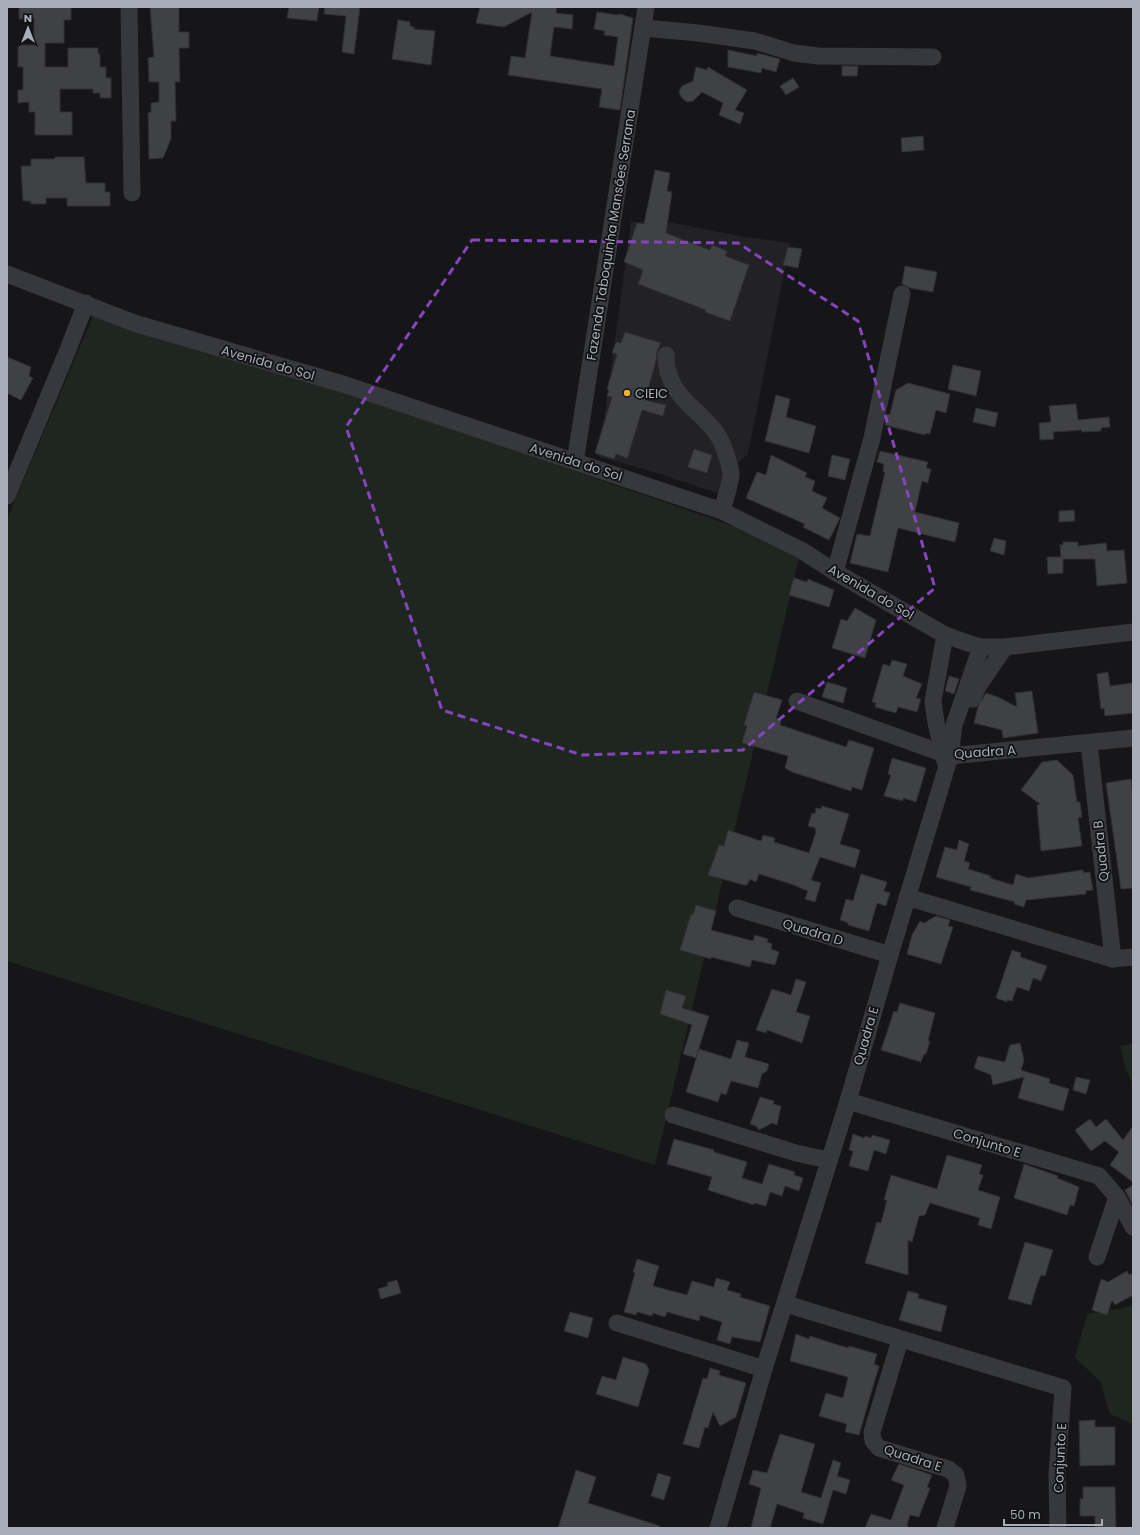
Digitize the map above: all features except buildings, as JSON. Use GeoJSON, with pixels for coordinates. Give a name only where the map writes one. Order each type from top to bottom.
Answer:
{"type":"FeatureCollection","features":[{"type":"Feature","properties":{"kind":"street"},"geometry":{"type":"LineString","coordinates":[[129,7],[132,193]]}},
{"type":"Feature","properties":{"kind":"street","name":"Fazenda Taboquinha Mansões Serrana"},"geometry":{"type":"LineString","coordinates":[[575,462],[644,28],[646,7]]}},
{"type":"Feature","properties":{"kind":"street"},"geometry":{"type":"LineString","coordinates":[[644,28],[698,32],[755,41],[794,53],[818,56],[933,57]]}},
{"type":"Feature","properties":{"kind":"street","name":"Avenida do Sol"},"geometry":{"type":"LineString","coordinates":[[7,274],[86,303],[134,323],[343,384],[722,511],[801,550],[835,572],[945,634],[981,647],[1005,647],[1133,632]]}},
{"type":"Feature","properties":{"kind":"street"},"geometry":{"type":"LineString","coordinates":[[835,572],[872,438],[902,294]]}},
{"type":"Feature","properties":{"kind":"street"},"geometry":{"type":"LineString","coordinates":[[7,496],[86,303]]}},
{"type":"Feature","properties":{"kind":"street"},"geometry":{"type":"LineString","coordinates":[[666,355],[666,366],[673,385],[679,395],[717,434],[723,447],[731,473],[722,511]]}},
{"type":"Feature","properties":{"kind":"street"},"geometry":{"type":"LineString","coordinates":[[945,634],[933,701],[936,723],[946,759]]}},
{"type":"Feature","properties":{"kind":"street","name":"Quadra E"},"geometry":{"type":"LineString","coordinates":[[718,1528],[764,1369],[786,1304],[828,1160],[848,1102],[946,759],[954,725],[981,647]]}},
{"type":"Feature","properties":{"kind":"street"},"geometry":{"type":"LineString","coordinates":[[954,725],[969,708],[977,688],[1005,647]]}},
{"type":"Feature","properties":{"kind":"street","name":"Quadra A"},"geometry":{"type":"LineString","coordinates":[[797,701],[946,759],[1133,738]]}},
{"type":"Feature","properties":{"kind":"street","name":"Quadra B"},"geometry":{"type":"LineString","coordinates":[[1090,743],[1113,959]]}},
{"type":"Feature","properties":{"kind":"street"},"geometry":{"type":"LineString","coordinates":[[907,897],[1113,959],[1133,957]]}},
{"type":"Feature","properties":{"kind":"street","name":"Quadra D"},"geometry":{"type":"LineString","coordinates":[[737,908],[890,955]]}},
{"type":"Feature","properties":{"kind":"street","name":"Conjunto E"},"geometry":{"type":"LineString","coordinates":[[848,1102],[1099,1176],[1116,1197],[1133,1227]]}},
{"type":"Feature","properties":{"kind":"street"},"geometry":{"type":"LineString","coordinates":[[673,1115],[796,1153],[828,1160]]}},
{"type":"Feature","properties":{"kind":"street"},"geometry":{"type":"LineString","coordinates":[[1097,1257],[1116,1197]]}},
{"type":"Feature","properties":{"kind":"street"},"geometry":{"type":"LineString","coordinates":[[786,1304],[900,1340]]}},
{"type":"Feature","properties":{"kind":"street"},"geometry":{"type":"LineString","coordinates":[[616,1324],[764,1369]]}},
{"type":"Feature","properties":{"kind":"street","name":"Quadra E"},"geometry":{"type":"LineString","coordinates":[[900,1340],[872,1432],[873,1441],[879,1448],[948,1469],[956,1475],[958,1486],[946,1528]]}},
{"type":"Feature","properties":{"kind":"street","name":"Conjunto E"},"geometry":{"type":"LineString","coordinates":[[900,1340],[1063,1388],[1057,1475],[1058,1528]]}},
{"type":"Feature","properties":{"kind":"highlighted area"},"geometry":{"type":"Polygon","coordinates":[[[472,240],[738,243],[858,321],[935,588],[743,750],[582,755],[442,710],[346,427],[472,240]]]}},
{"type":"Feature","properties":{"kind":"shaded area"},"geometry":{"type":"Polygon","coordinates":[[[631,222],[668,222],[745,237],[790,243],[748,454],[732,468],[723,491],[717,493],[648,470],[599,457],[631,222]]]}},
{"type":"Feature","properties":{"kind":"shaded area"},"geometry":{"type":"Polygon","coordinates":[[[98,304],[801,550],[655,1165],[7,961],[7,519],[98,304]]]}},
{"type":"Feature","properties":{"kind":"shaded area"},"geometry":{"type":"Polygon","coordinates":[[[1133,1044],[1133,1086],[1126,1069],[1120,1046],[1133,1044]]]}},
{"type":"Feature","properties":{"kind":"shaded area"},"geometry":{"type":"Polygon","coordinates":[[[1133,1306],[1133,1424],[1110,1414],[1100,1381],[1075,1358],[1087,1314],[1133,1306]]]}},
{"type":"Feature","properties":{"kind":"place","name":"CIEIC"},"geometry":{"type":"Point","coordinates":[627,393]}}]}
